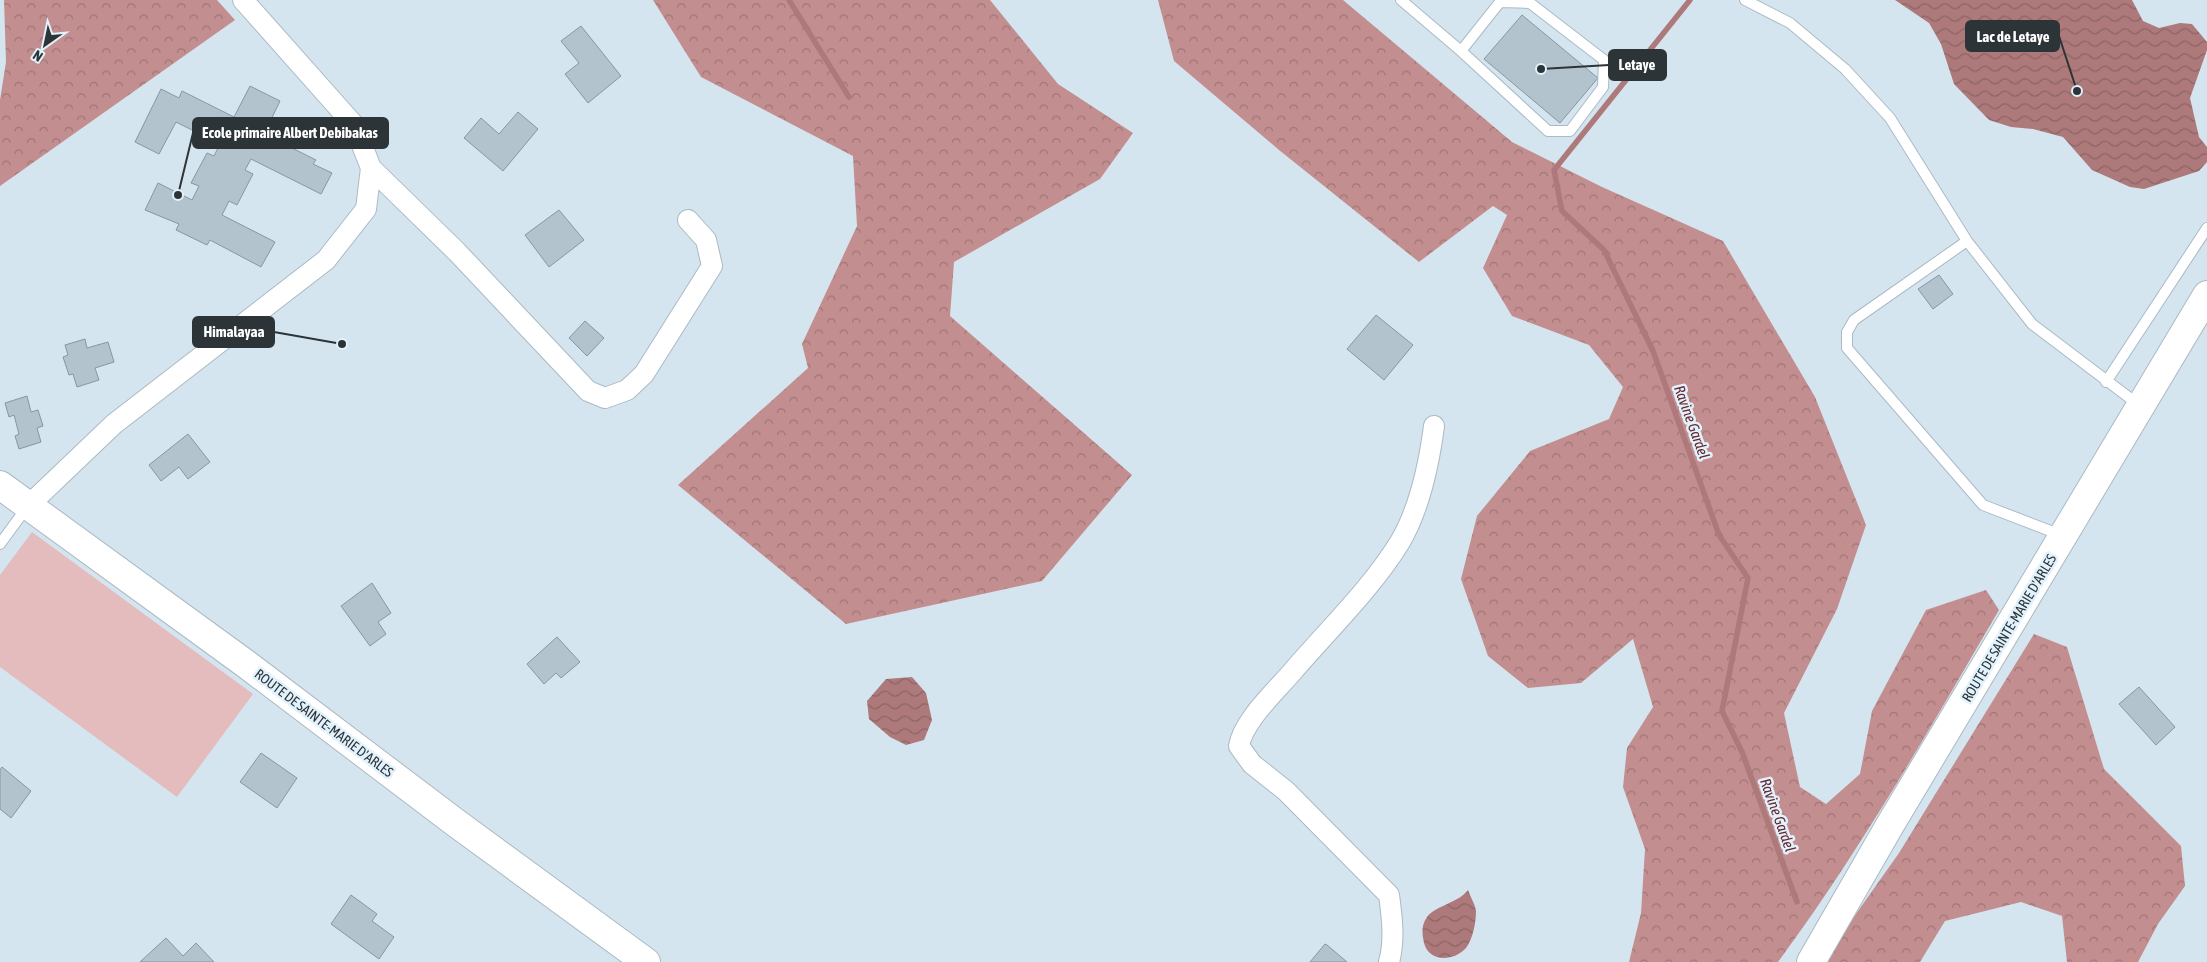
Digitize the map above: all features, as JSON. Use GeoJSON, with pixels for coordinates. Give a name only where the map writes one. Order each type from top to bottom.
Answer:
{"type":"FeatureCollection","features":[{"type":"Feature","properties":{"kind":"main road","name":"ROUTE DE SAINTE-MARIE D'ARLES"},"geometry":{"type":"LineString","coordinates":[[1811,962],[1890,825],[2207,295]]}},
{"type":"Feature","properties":{"kind":"main road","name":"ROUTE DE SAINTE-MARIE D'ARLES"},"geometry":{"type":"LineString","coordinates":[[0,485],[27,507],[246,664],[456,823],[646,962]]}},
{"type":"Feature","properties":{"kind":"street"},"geometry":{"type":"LineString","coordinates":[[243,0],[354,125],[371,168],[457,252],[588,391],[605,398],[626,390],[644,374],[712,266],[706,240],[688,220]]}},
{"type":"Feature","properties":{"kind":"street"},"geometry":{"type":"LineString","coordinates":[[27,507],[114,424],[326,260],[366,210],[371,168]]}},
{"type":"Feature","properties":{"kind":"street"},"geometry":{"type":"LineString","coordinates":[[1389,962],[1392,950],[1392,916],[1389,895],[1286,791],[1252,764],[1239,746],[1241,735],[1266,702],[1378,572],[1401,540],[1416,504],[1429,463],[1434,426]]}},
{"type":"Feature","properties":{"kind":"lane"},"geometry":{"type":"LineString","coordinates":[[1401,0],[1461,51],[1548,131],[1570,131],[1603,87],[1604,60],[1530,3],[1500,2],[1461,51]]}},
{"type":"Feature","properties":{"kind":"lane"},"geometry":{"type":"LineString","coordinates":[[1745,0],[1790,23],[1845,69],[1890,118],[1967,241],[2032,324],[2106,382],[2140,405]]}},
{"type":"Feature","properties":{"kind":"lane"},"geometry":{"type":"LineString","coordinates":[[2106,382],[2207,228]]}},
{"type":"Feature","properties":{"kind":"lane"},"geometry":{"type":"LineString","coordinates":[[1967,241],[1854,320],[1847,332],[1847,348],[1983,506],[2064,537]]}},
{"type":"Feature","properties":{"kind":"lane"},"geometry":{"type":"LineString","coordinates":[[0,544],[27,507]]}},
{"type":"Feature","properties":{"kind":"shaded area"},"geometry":{"type":"Polygon","coordinates":[[[32,532],[253,694],[177,797],[0,667],[0,575],[32,532]]]}},
{"type":"Feature","properties":{"kind":"green space"},"geometry":{"type":"Polygon","coordinates":[[[4,0],[217,0],[235,20],[0,186],[0,100],[6,62],[4,0]]]}},
{"type":"Feature","properties":{"kind":"green space"},"geometry":{"type":"Polygon","coordinates":[[[653,0],[990,0],[1058,84],[1133,133],[1100,179],[954,262],[950,316],[1132,475],[1042,581],[846,624],[678,485],[808,368],[802,344],[857,226],[853,156],[701,77],[653,0]]]}},
{"type":"Feature","properties":{"kind":"green space"},"geometry":{"type":"Polygon","coordinates":[[[1158,0],[1343,0],[1512,142],[1602,187],[1723,241],[1815,397],[1866,525],[1837,609],[1784,713],[1800,787],[1826,804],[1860,774],[1872,711],[1926,610],[1986,590],[1999,610],[1866,833],[1778,962],[1629,962],[1641,913],[1645,849],[1623,787],[1627,748],[1653,707],[1633,639],[1581,683],[1528,688],[1488,656],[1461,579],[1477,516],[1530,451],[1609,419],[1623,387],[1589,345],[1512,316],[1483,268],[1507,215],[1493,206],[1419,262],[1279,150],[1174,61],[1158,0]]]}},
{"type":"Feature","properties":{"kind":"green space"},"geometry":{"type":"Polygon","coordinates":[[[2034,634],[2067,647],[2104,769],[2181,846],[2185,886],[2158,924],[2138,962],[2067,962],[2062,916],[2021,902],[1945,921],[1920,962],[1822,962],[1899,853],[2034,634]]]}},
{"type":"Feature","properties":{"kind":"water"},"geometry":{"type":"Polygon","coordinates":[[[1895,0],[2132,0],[2143,21],[2159,28],[2180,23],[2192,24],[2207,42],[2207,50],[2190,98],[2199,137],[2207,147],[2207,162],[2199,171],[2144,189],[2130,187],[2092,170],[2063,137],[2033,129],[2011,127],[1989,120],[1954,84],[1941,44],[1929,23],[1895,0]]]}},
{"type":"Feature","properties":{"kind":"water"},"geometry":{"type":"Polygon","coordinates":[[[912,677],[926,693],[932,720],[924,740],[906,745],[890,737],[869,719],[867,701],[886,679],[912,677]]]}},
{"type":"Feature","properties":{"kind":"water"},"geometry":{"type":"Polygon","coordinates":[[[1468,890],[1476,911],[1471,940],[1461,953],[1455,956],[1448,958],[1436,957],[1431,954],[1424,943],[1422,930],[1425,920],[1435,910],[1459,898],[1468,890]]]}},
{"type":"Feature","properties":{"kind":"building"},"geometry":{"type":"Polygon","coordinates":[[[1522,15],[1598,78],[1560,123],[1484,59],[1522,15]]]}},
{"type":"Feature","properties":{"kind":"building"},"geometry":{"type":"Polygon","coordinates":[[[581,26],[621,76],[588,103],[565,74],[579,63],[561,41],[581,26]]]}},
{"type":"Feature","properties":{"kind":"building"},"geometry":{"type":"Polygon","coordinates":[[[250,86],[280,101],[264,134],[316,160],[313,164],[332,173],[321,194],[251,159],[245,170],[253,174],[237,205],[229,201],[222,215],[275,242],[261,267],[210,240],[207,245],[176,230],[179,224],[145,210],[158,183],[192,200],[199,186],[191,183],[207,153],[214,156],[220,144],[176,122],[159,154],[135,142],[161,89],[179,98],[182,91],[234,117],[250,86]]]}},
{"type":"Feature","properties":{"kind":"building"},"geometry":{"type":"Polygon","coordinates":[[[518,112],[538,129],[503,171],[464,138],[481,118],[499,134],[518,112]]]}},
{"type":"Feature","properties":{"kind":"building"},"geometry":{"type":"Polygon","coordinates":[[[559,210],[584,240],[549,267],[525,235],[559,210]]]}},
{"type":"Feature","properties":{"kind":"building"},"geometry":{"type":"Polygon","coordinates":[[[1939,275],[1953,294],[1933,309],[1918,289],[1939,275]]]}},
{"type":"Feature","properties":{"kind":"building"},"geometry":{"type":"Polygon","coordinates":[[[1376,315],[1413,345],[1384,380],[1347,349],[1376,315]]]}},
{"type":"Feature","properties":{"kind":"building"},"geometry":{"type":"Polygon","coordinates":[[[585,321],[604,338],[587,356],[569,338],[585,321]]]}},
{"type":"Feature","properties":{"kind":"building"},"geometry":{"type":"Polygon","coordinates":[[[85,339],[87,348],[108,342],[114,362],[95,368],[99,380],[77,387],[73,374],[69,375],[63,357],[68,355],[65,345],[85,339]]]}},
{"type":"Feature","properties":{"kind":"building"},"geometry":{"type":"Polygon","coordinates":[[[27,396],[31,412],[38,410],[43,426],[37,428],[41,442],[19,449],[15,436],[19,434],[14,415],[9,417],[5,403],[27,396]]]}},
{"type":"Feature","properties":{"kind":"building"},"geometry":{"type":"Polygon","coordinates":[[[188,434],[210,462],[188,479],[179,467],[161,481],[149,465],[188,434]]]}},
{"type":"Feature","properties":{"kind":"building"},"geometry":{"type":"Polygon","coordinates":[[[372,583],[391,613],[378,622],[386,634],[370,646],[341,606],[372,583]]]}},
{"type":"Feature","properties":{"kind":"building"},"geometry":{"type":"Polygon","coordinates":[[[557,637],[580,662],[561,678],[556,673],[544,684],[527,664],[557,637]]]}},
{"type":"Feature","properties":{"kind":"building"},"geometry":{"type":"Polygon","coordinates":[[[2139,687],[2175,727],[2156,745],[2119,704],[2139,687]]]}},
{"type":"Feature","properties":{"kind":"building"},"geometry":{"type":"Polygon","coordinates":[[[261,753],[297,778],[277,808],[240,782],[261,753]]]}},
{"type":"Feature","properties":{"kind":"building"},"geometry":{"type":"Polygon","coordinates":[[[2,767],[31,791],[11,818],[0,809],[0,770],[2,767]]]}},
{"type":"Feature","properties":{"kind":"building"},"geometry":{"type":"Polygon","coordinates":[[[351,895],[377,914],[372,921],[394,937],[379,959],[331,924],[351,895]]]}},
{"type":"Feature","properties":{"kind":"building"},"geometry":{"type":"Polygon","coordinates":[[[166,938],[183,956],[196,943],[214,962],[140,962],[166,938]]]}},
{"type":"Feature","properties":{"kind":"building"},"geometry":{"type":"Polygon","coordinates":[[[1325,944],[1327,945],[1347,962],[1310,962],[1325,944]]]}},
{"type":"Feature","properties":{"kind":"waterway"},"geometry":{"type":"LineString","coordinates":[[789,0],[849,97]]}},
{"type":"Feature","properties":{"kind":"waterway","name":"Ravine Gardel"},"geometry":{"type":"LineString","coordinates":[[1690,0],[1554,170],[1562,211],[1604,250],[1653,351],[1719,535],[1748,578],[1722,711],[1742,752],[1797,902]]}},
{"type":"Feature","properties":{"kind":"place","name":"Letaye"},"geometry":{"type":"Point","coordinates":[1541,69]}},
{"type":"Feature","properties":{"kind":"place","name":"Lac de Letaye"},"geometry":{"type":"Point","coordinates":[2077,91]}},
{"type":"Feature","properties":{"kind":"place","name":"Ecole primaire Albert Debibakas"},"geometry":{"type":"Point","coordinates":[178,195]}},
{"type":"Feature","properties":{"kind":"place","name":"Himalayaa"},"geometry":{"type":"Point","coordinates":[342,344]}}]}
